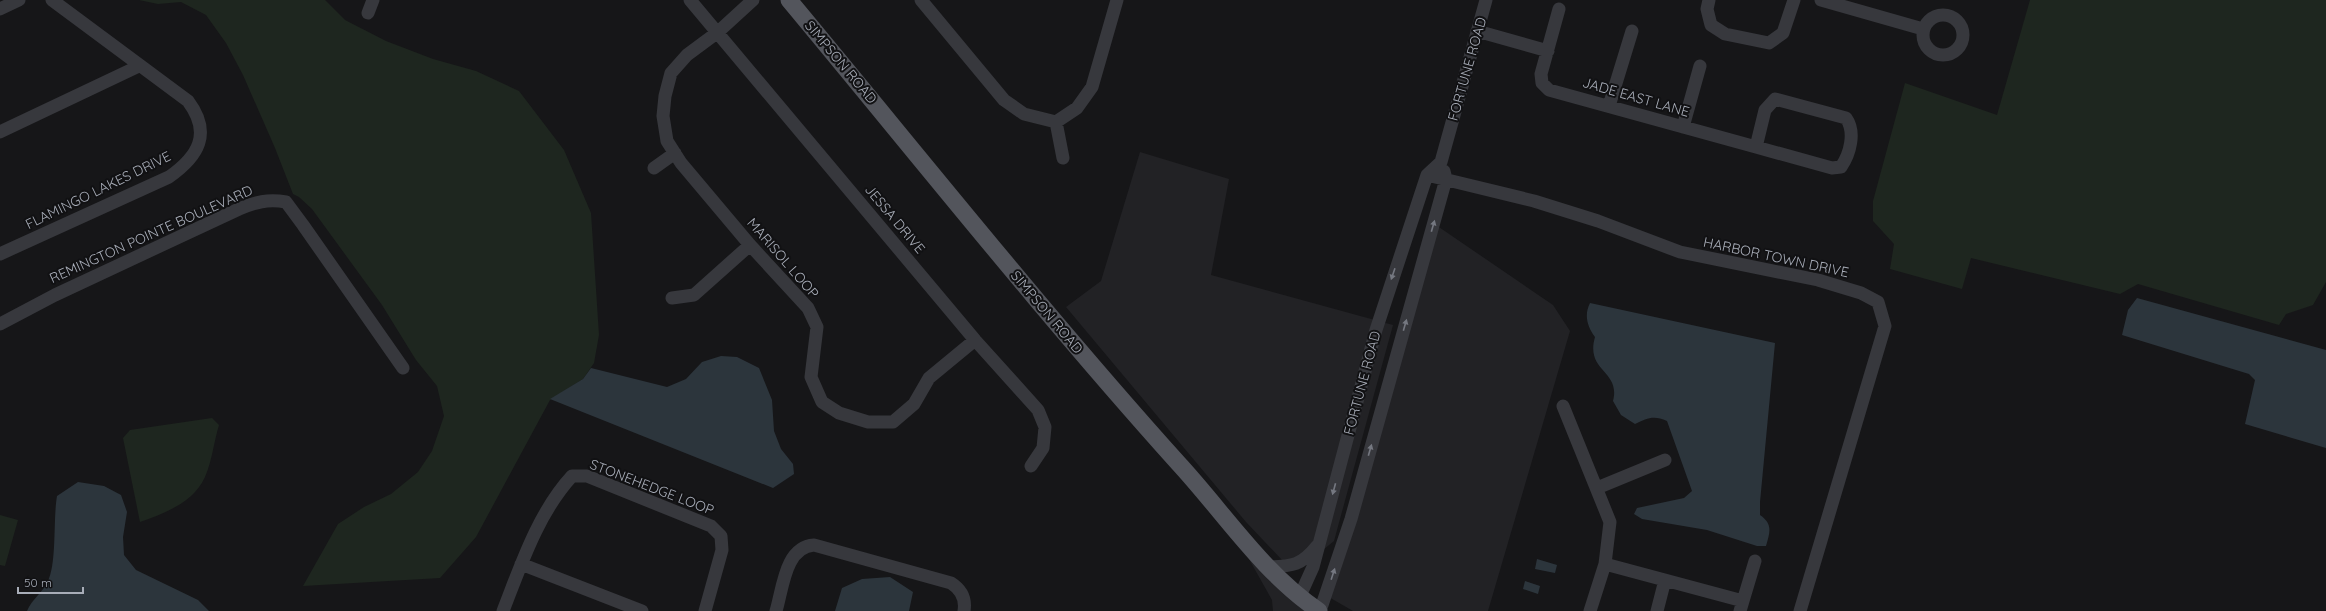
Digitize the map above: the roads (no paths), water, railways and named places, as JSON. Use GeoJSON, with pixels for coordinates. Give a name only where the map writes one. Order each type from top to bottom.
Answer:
{"type":"FeatureCollection","features":[{"type":"Feature","properties":{"kind":"main road","name":"SIMPSON ROAD"},"geometry":{"type":"LineString","coordinates":[[789,0],[1090,364],[1197,483],[1256,556],[1268,567],[1297,604],[1319,611]]}},
{"type":"Feature","properties":{"kind":"street"},"geometry":{"type":"LineString","coordinates":[[0,9],[19,0]]}},
{"type":"Feature","properties":{"kind":"street","name":"FLAMINGO LAKES DRIVE"},"geometry":{"type":"LineString","coordinates":[[0,254],[169,177],[187,165],[193,157],[201,134],[198,116],[180,94],[139,66],[52,0]]}},
{"type":"Feature","properties":{"kind":"street"},"geometry":{"type":"LineString","coordinates":[[368,13],[373,0]]}},
{"type":"Feature","properties":{"kind":"street","name":"JESSA DRIVE"},"geometry":{"type":"LineString","coordinates":[[690,0],[975,340],[1038,410],[1045,427],[1043,448],[1031,466]]}},
{"type":"Feature","properties":{"kind":"street","name":"MARISOL LOOP"},"geometry":{"type":"LineString","coordinates":[[753,0],[718,32],[687,55],[671,73],[665,96],[663,116],[667,140],[750,245],[808,308],[817,327],[811,377],[822,402],[839,413],[868,422],[893,422],[914,404],[929,378],[975,340]]}},
{"type":"Feature","properties":{"kind":"street"},"geometry":{"type":"LineString","coordinates":[[921,0],[1004,100],[1024,114],[1056,122],[1077,108],[1092,87],[1118,0]]}},
{"type":"Feature","properties":{"kind":"street","name":"FORTUNE ROAD"},"geometry":{"type":"LineString","coordinates":[[1297,604],[1313,567],[1376,330],[1427,175],[1441,162],[1486,0]]}},
{"type":"Feature","properties":{"kind":"street"},"geometry":{"type":"LineString","coordinates":[[1709,0],[1707,9],[1711,25],[1725,34],[1769,43],[1783,33],[1794,0]]}},
{"type":"Feature","properties":{"kind":"street"},"geometry":{"type":"LineString","coordinates":[[1821,0],[1923,30]]}},
{"type":"Feature","properties":{"kind":"street","name":"JADE EAST LANE"},"geometry":{"type":"LineString","coordinates":[[1559,9],[1541,74],[1542,83],[1549,90],[1832,168],[1841,166],[1845,161],[1852,133],[1850,124],[1846,118],[1775,99],[1765,110],[1756,147]]}},
{"type":"Feature","properties":{"kind":"street"},"geometry":{"type":"LineString","coordinates":[[1477,31],[1548,51]]}},
{"type":"Feature","properties":{"kind":"street"},"geometry":{"type":"LineString","coordinates":[[1610,106],[1632,31]]}},
{"type":"Feature","properties":{"kind":"street"},"geometry":{"type":"LineString","coordinates":[[0,132],[139,66]]}},
{"type":"Feature","properties":{"kind":"street"},"geometry":{"type":"LineString","coordinates":[[1683,127],[1700,66]]}},
{"type":"Feature","properties":{"kind":"street"},"geometry":{"type":"LineString","coordinates":[[1056,122],[1063,158]]}},
{"type":"Feature","properties":{"kind":"street"},"geometry":{"type":"LineString","coordinates":[[654,168],[675,152]]}},
{"type":"Feature","properties":{"kind":"street"},"geometry":{"type":"LineString","coordinates":[[1441,162],[1446,180]]}},
{"type":"Feature","properties":{"kind":"street","name":"HARBOR TOWN DRIVE"},"geometry":{"type":"LineString","coordinates":[[1427,175],[1542,203],[1598,221],[1680,252],[1818,280],[1861,293],[1878,302],[1885,326],[1800,611]]}},
{"type":"Feature","properties":{"kind":"street","name":"FORTUNE ROAD"},"geometry":{"type":"LineString","coordinates":[[1319,611],[1351,519],[1446,180]]}},
{"type":"Feature","properties":{"kind":"street","name":"REMINGTON POINTE BOULEVARD"},"geometry":{"type":"LineString","coordinates":[[0,324],[55,296],[239,209],[253,203],[273,200],[286,202],[403,368]]}},
{"type":"Feature","properties":{"kind":"street"},"geometry":{"type":"LineString","coordinates":[[672,298],[694,295],[750,245]]}},
{"type":"Feature","properties":{"kind":"street"},"geometry":{"type":"LineString","coordinates":[[1563,406],[1610,522],[1605,564],[1590,611]]}},
{"type":"Feature","properties":{"kind":"street"},"geometry":{"type":"LineString","coordinates":[[1597,488],[1665,460]]}},
{"type":"Feature","properties":{"kind":"street","name":"STONEHEDGE LOOP"},"geometry":{"type":"LineString","coordinates":[[503,611],[521,564],[555,494],[572,476],[587,476],[711,526],[722,536],[722,550],[705,611]]}},
{"type":"Feature","properties":{"kind":"street"},"geometry":{"type":"LineString","coordinates":[[1268,567],[1298,564],[1308,556],[1319,543]]}},
{"type":"Feature","properties":{"kind":"street"},"geometry":{"type":"LineString","coordinates":[[776,611],[794,556],[803,547],[814,545],[951,583],[957,586],[964,598],[964,611]]}},
{"type":"Feature","properties":{"kind":"street"},"geometry":{"type":"LineString","coordinates":[[1605,564],[1665,580],[1741,606],[1755,560]]}},
{"type":"Feature","properties":{"kind":"street"},"geometry":{"type":"LineString","coordinates":[[521,564],[642,611]]}},
{"type":"Feature","properties":{"kind":"street"},"geometry":{"type":"LineString","coordinates":[[1657,611],[1665,580]]}}]}
